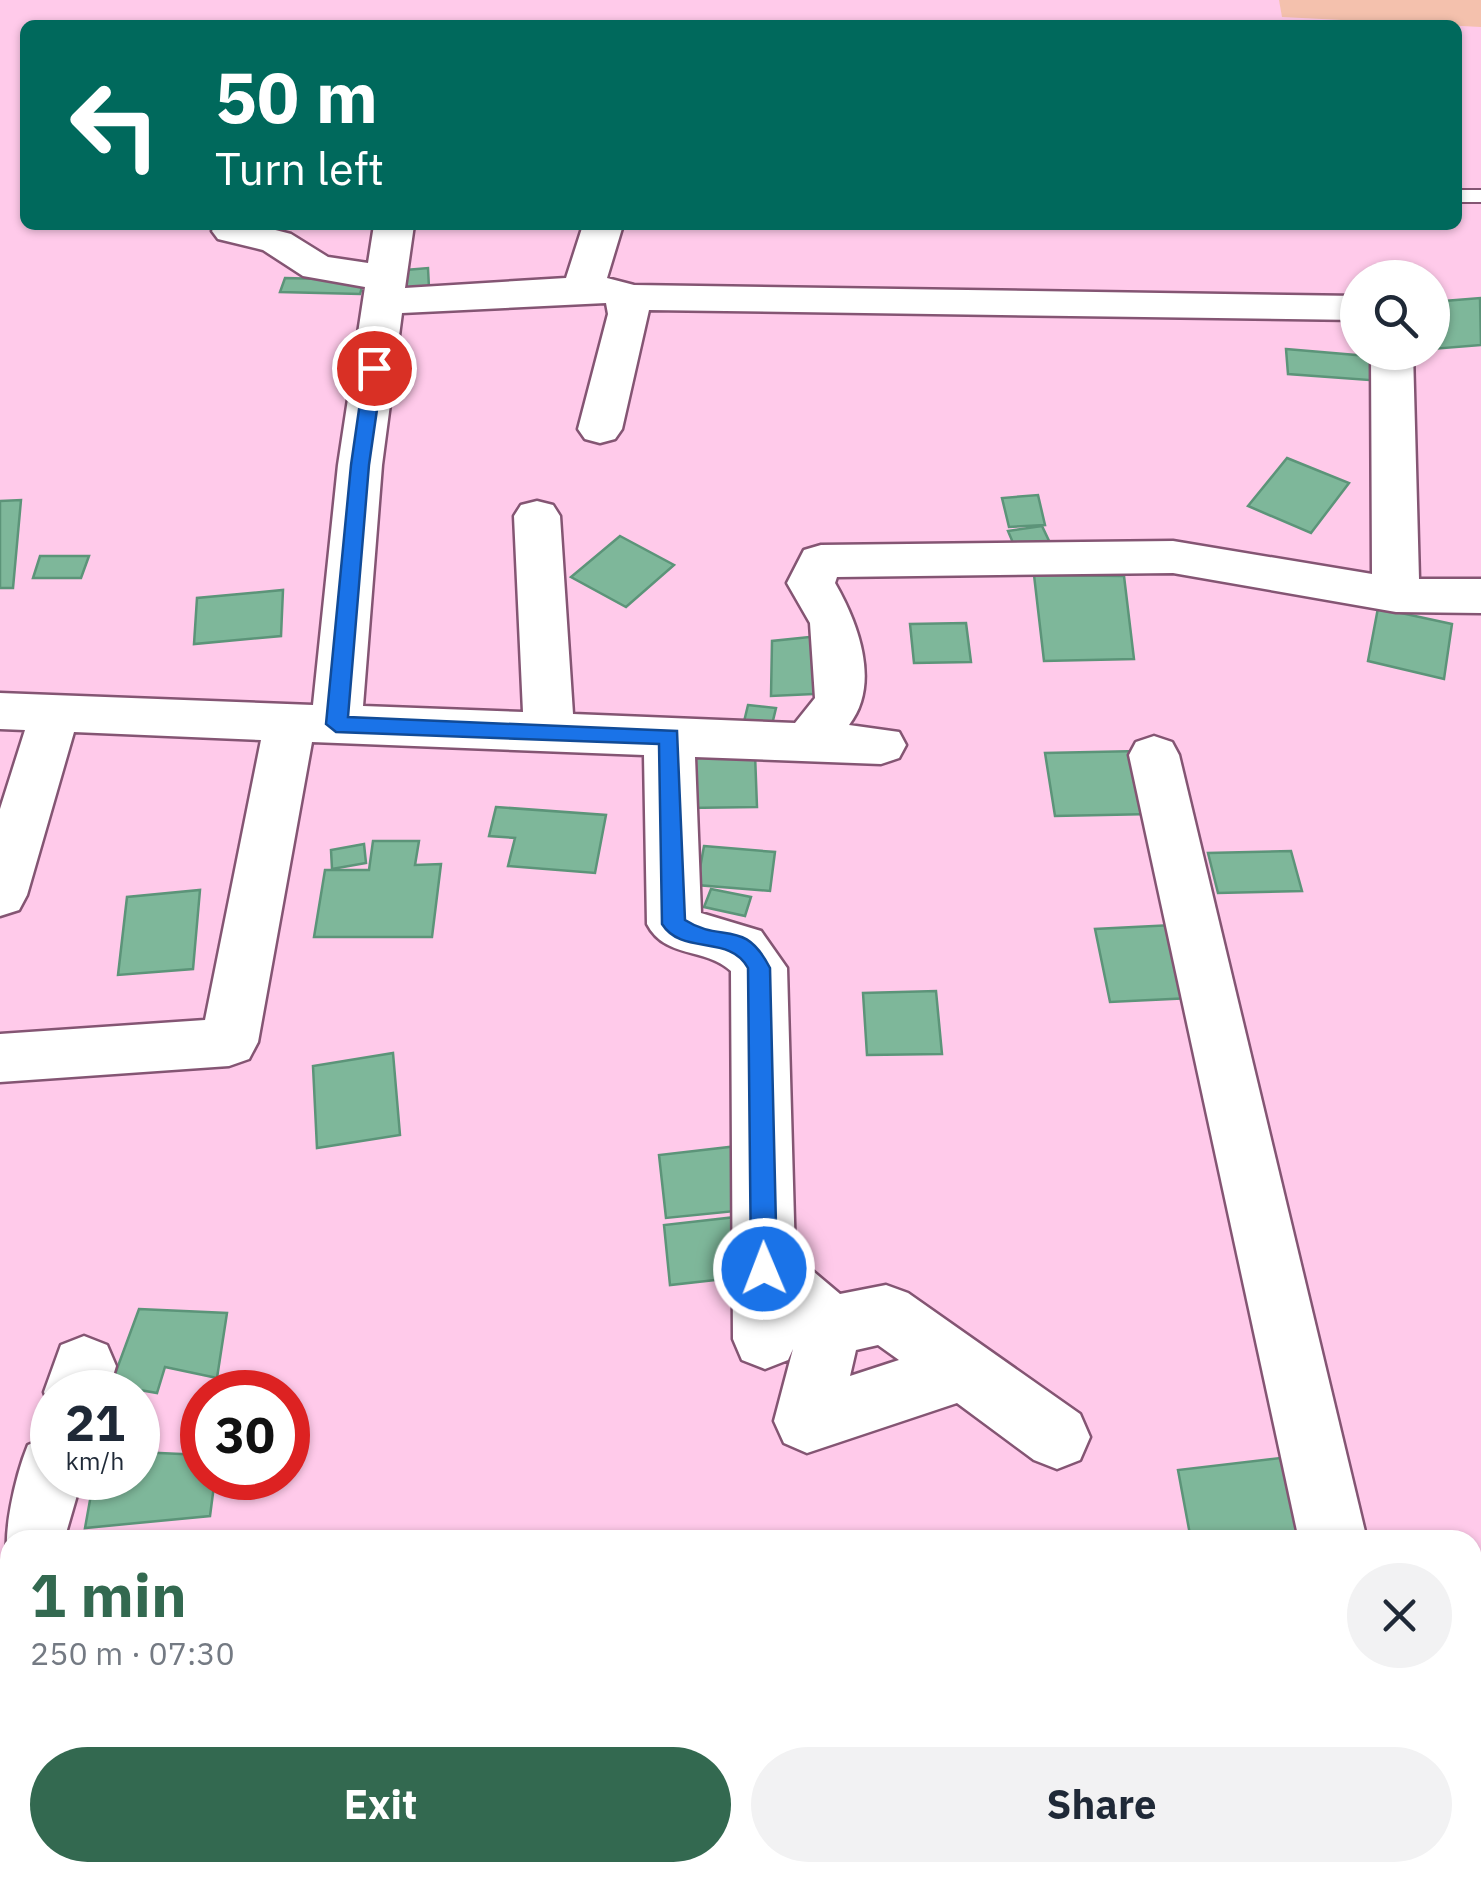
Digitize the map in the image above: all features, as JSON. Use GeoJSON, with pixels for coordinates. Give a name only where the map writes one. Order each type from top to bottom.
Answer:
{"type":"FeatureCollection","features":[{"type":"Feature","properties":{"kind":"street"},"geometry":{"type":"LineString","coordinates":[[0,1058],[229,1042],[313,723],[360,465],[393,230]]}},
{"type":"Feature","properties":{"kind":"street"},"geometry":{"type":"LineString","coordinates":[[583,289],[601,230]]}},
{"type":"Feature","properties":{"kind":"street"},"geometry":{"type":"LineString","coordinates":[[232,231],[276,242],[317,267],[385,290],[583,289],[615,291],[625,297],[1340,308]]}},
{"type":"Feature","properties":{"kind":"street"},"geometry":{"type":"LineString","coordinates":[[600,429],[629,314],[625,297]]}},
{"type":"Feature","properties":{"kind":"street"},"geometry":{"type":"LineString","coordinates":[[1392,370],[1396,595]]}},
{"type":"Feature","properties":{"kind":"street"},"geometry":{"type":"LineString","coordinates":[[536,516],[549,732]]}},
{"type":"Feature","properties":{"kind":"street"},"geometry":{"type":"LineString","coordinates":[[808,742],[840,702],[834,623],[811,583],[820,561],[1172,558],[1396,595],[1481,596]]}},
{"type":"Feature","properties":{"kind":"street"},"geometry":{"type":"LineString","coordinates":[[0,711],[881,745]]}},
{"type":"Feature","properties":{"kind":"street"},"geometry":{"type":"LineString","coordinates":[[0,895],[55,713]]}},
{"type":"Feature","properties":{"kind":"street"},"geometry":{"type":"LineString","coordinates":[[669,737],[674,924],[685,932],[738,942],[750,950],[759,968],[765,1339]]}},
{"type":"Feature","properties":{"kind":"street"},"geometry":{"type":"LineString","coordinates":[[1154,755],[1331,1530]]}},
{"type":"Feature","properties":{"kind":"street"},"geometry":{"type":"LineString","coordinates":[[764,1269],[830,1326]]}},
{"type":"Feature","properties":{"kind":"street"},"geometry":{"type":"LineString","coordinates":[[830,1326],[886,1314],[1057,1437]]}},
{"type":"Feature","properties":{"kind":"street"},"geometry":{"type":"LineString","coordinates":[[830,1326],[807,1422],[965,1370]]}},
{"type":"Feature","properties":{"kind":"street"},"geometry":{"type":"LineString","coordinates":[[33,1530],[42,1500]]}},
{"type":"Feature","properties":{"kind":"shaded area"},"geometry":{"type":"Polygon","coordinates":[[[1279,0],[1481,0],[1481,27],[1462,26],[1462,20],[1282,17],[1279,0]]]}},
{"type":"Feature","properties":{"kind":"building"},"geometry":{"type":"Polygon","coordinates":[[[428,268],[429,288],[406,289],[406,270],[428,268]]]}},
{"type":"Feature","properties":{"kind":"building"},"geometry":{"type":"Polygon","coordinates":[[[285,278],[364,280],[360,294],[280,292],[285,278]]]}},
{"type":"Feature","properties":{"kind":"building"},"geometry":{"type":"Polygon","coordinates":[[[1480,298],[1481,345],[1450,348],[1450,300],[1480,298]]]}},
{"type":"Feature","properties":{"kind":"building"},"geometry":{"type":"Polygon","coordinates":[[[1286,349],[1340,354],[1340,370],[1381,370],[1382,381],[1288,374],[1286,349]]]}},
{"type":"Feature","properties":{"kind":"building"},"geometry":{"type":"Polygon","coordinates":[[[1287,458],[1349,483],[1311,533],[1248,506],[1287,458]]]}},
{"type":"Feature","properties":{"kind":"building"},"geometry":{"type":"Polygon","coordinates":[[[1038,495],[1045,525],[1009,527],[1002,498],[1038,495]]]}},
{"type":"Feature","properties":{"kind":"building"},"geometry":{"type":"Polygon","coordinates":[[[21,500],[13,588],[0,588],[0,501],[21,500]]]}},
{"type":"Feature","properties":{"kind":"building"},"geometry":{"type":"Polygon","coordinates":[[[1042,526],[1051,545],[1016,550],[1008,531],[1042,526]]]}},
{"type":"Feature","properties":{"kind":"building"},"geometry":{"type":"Polygon","coordinates":[[[620,536],[674,565],[626,607],[571,577],[620,536]]]}},
{"type":"Feature","properties":{"kind":"building"},"geometry":{"type":"Polygon","coordinates":[[[40,556],[89,556],[81,578],[33,578],[40,556]]]}},
{"type":"Feature","properties":{"kind":"building"},"geometry":{"type":"Polygon","coordinates":[[[1034,575],[1124,576],[1134,659],[1044,661],[1034,575]]]}},
{"type":"Feature","properties":{"kind":"building"},"geometry":{"type":"Polygon","coordinates":[[[283,590],[281,636],[194,644],[197,598],[283,590]]]}},
{"type":"Feature","properties":{"kind":"building"},"geometry":{"type":"Polygon","coordinates":[[[1378,608],[1452,624],[1444,679],[1368,661],[1378,608]]]}},
{"type":"Feature","properties":{"kind":"building"},"geometry":{"type":"Polygon","coordinates":[[[966,623],[971,662],[914,663],[910,624],[966,623]]]}},
{"type":"Feature","properties":{"kind":"building"},"geometry":{"type":"Polygon","coordinates":[[[828,635],[835,693],[771,696],[772,641],[828,635]]]}},
{"type":"Feature","properties":{"kind":"building"},"geometry":{"type":"Polygon","coordinates":[[[748,705],[776,708],[770,733],[742,730],[748,705]]]}},
{"type":"Feature","properties":{"kind":"building"},"geometry":{"type":"Polygon","coordinates":[[[1139,751],[1152,814],[1055,816],[1045,753],[1139,751]]]}},
{"type":"Feature","properties":{"kind":"building"},"geometry":{"type":"Polygon","coordinates":[[[755,754],[757,807],[686,808],[686,755],[755,754]]]}},
{"type":"Feature","properties":{"kind":"building"},"geometry":{"type":"Polygon","coordinates":[[[496,807],[606,815],[595,873],[508,866],[515,838],[489,836],[496,807]]]}},
{"type":"Feature","properties":{"kind":"building"},"geometry":{"type":"Polygon","coordinates":[[[373,841],[419,841],[415,865],[441,864],[432,937],[314,937],[325,870],[369,870],[373,841]]]}},
{"type":"Feature","properties":{"kind":"building"},"geometry":{"type":"Polygon","coordinates":[[[364,844],[366,863],[332,869],[331,850],[364,844]]]}},
{"type":"Feature","properties":{"kind":"building"},"geometry":{"type":"Polygon","coordinates":[[[704,846],[775,852],[770,891],[697,885],[704,846]]]}},
{"type":"Feature","properties":{"kind":"building"},"geometry":{"type":"Polygon","coordinates":[[[1291,851],[1302,891],[1218,893],[1208,853],[1291,851]]]}},
{"type":"Feature","properties":{"kind":"building"},"geometry":{"type":"Polygon","coordinates":[[[711,889],[751,897],[745,916],[704,907],[711,889]]]}},
{"type":"Feature","properties":{"kind":"building"},"geometry":{"type":"Polygon","coordinates":[[[200,890],[193,969],[118,975],[127,897],[200,890]]]}},
{"type":"Feature","properties":{"kind":"building"},"geometry":{"type":"Polygon","coordinates":[[[1173,925],[1191,998],[1110,1002],[1095,929],[1173,925]]]}},
{"type":"Feature","properties":{"kind":"building"},"geometry":{"type":"Polygon","coordinates":[[[936,991],[942,1054],[867,1055],[863,993],[936,991]]]}},
{"type":"Feature","properties":{"kind":"building"},"geometry":{"type":"Polygon","coordinates":[[[393,1053],[400,1135],[317,1148],[313,1066],[393,1053]]]}},
{"type":"Feature","properties":{"kind":"building"},"geometry":{"type":"Polygon","coordinates":[[[738,1146],[746,1210],[666,1218],[659,1155],[738,1146]]]}},
{"type":"Feature","properties":{"kind":"building"},"geometry":{"type":"Polygon","coordinates":[[[736,1217],[743,1277],[670,1285],[664,1225],[736,1217]]]}},
{"type":"Feature","properties":{"kind":"building"},"geometry":{"type":"Polygon","coordinates":[[[139,1309],[227,1313],[218,1370],[165,1367],[160,1383],[160,1370],[117,1370],[139,1309]]]}},
{"type":"Feature","properties":{"kind":"building"},"geometry":{"type":"Polygon","coordinates":[[[160,1453],[180,1454],[180,1500],[212,1500],[210,1516],[85,1528],[90,1500],[160,1500],[160,1453]]]}},
{"type":"Feature","properties":{"kind":"building"},"geometry":{"type":"Polygon","coordinates":[[[1280,1458],[1301,1530],[1189,1530],[1178,1470],[1280,1458]]]}},
{"type":"Feature","properties":{"kind":"route"},"geometry":{"type":"LineString","coordinates":[[374,368],[360,465],[336,724],[669,737],[674,924],[685,932],[738,942],[750,950],[759,968],[764,1269]]}}]}
